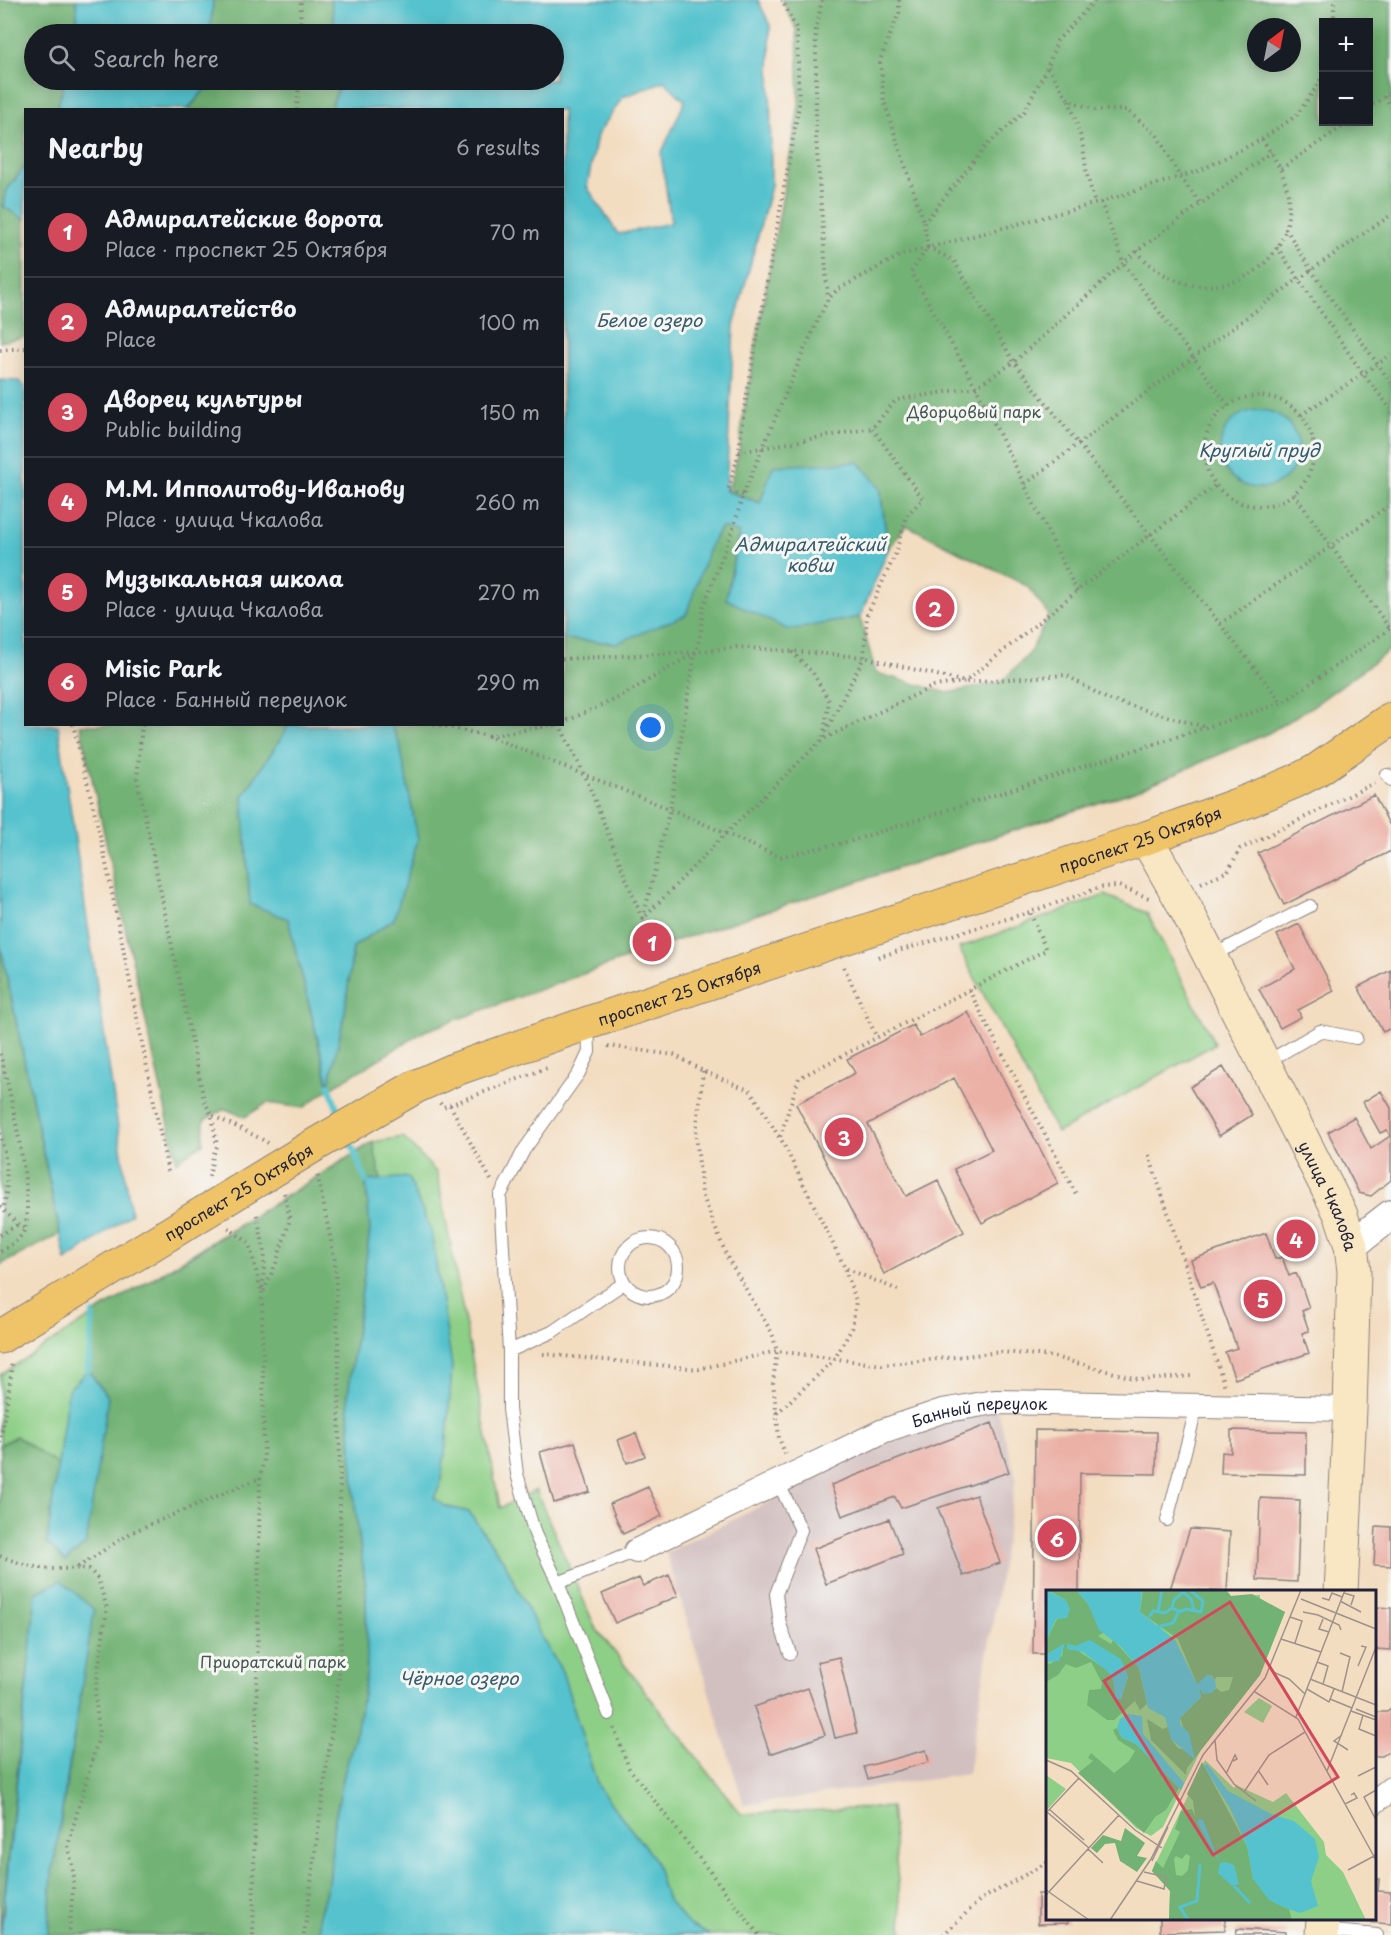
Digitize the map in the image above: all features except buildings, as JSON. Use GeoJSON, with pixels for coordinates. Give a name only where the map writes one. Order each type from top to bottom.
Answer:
{"type":"FeatureCollection","features":[{"type":"Feature","properties":{"kind":"main road","name":"проспект 25 Октября"},"geometry":{"type":"LineString","coordinates":[[5,1349],[75,1291],[154,1243],[424,1094],[456,1069],[595,1040],[1146,838],[1296,781],[1335,759],[1391,719]]}},
{"type":"Feature","properties":{"kind":"main road","name":"улица Чкалова"},"geometry":{"type":"LineString","coordinates":[[1146,838],[1210,956],[1341,1215],[1351,1246],[1354,1271],[1341,1590]]}},
{"type":"Feature","properties":{"kind":"street"},"geometry":{"type":"LineString","coordinates":[[1351,1246],[1391,1215]]}},
{"type":"Feature","properties":{"kind":"street","name":"Банный переулок"},"geometry":{"type":"LineString","coordinates":[[636,1551],[883,1431],[942,1411],[995,1402],[1350,1409]]}},
{"type":"Feature","properties":{"kind":"street"},"geometry":{"type":"LineString","coordinates":[[1376,1800],[1391,1789]]}},
{"type":"Feature","properties":{"kind":"lane"},"geometry":{"type":"LineString","coordinates":[[1210,956],[1310,906]]}},
{"type":"Feature","properties":{"kind":"lane"},"geometry":{"type":"LineString","coordinates":[[1264,1063],[1320,1031],[1356,1038]]}},
{"type":"Feature","properties":{"kind":"lane"},"geometry":{"type":"LineString","coordinates":[[595,1040],[579,1072],[524,1150],[500,1196],[509,1351],[509,1409],[517,1474],[535,1534],[558,1583],[609,1714]]}},
{"type":"Feature","properties":{"kind":"lane"},"geometry":{"type":"LineString","coordinates":[[654,1238],[662,1241],[669,1245],[678,1259],[678,1276],[669,1290],[653,1296],[637,1294],[624,1283],[620,1267],[622,1259],[625,1251],[637,1240],[654,1238]]}},
{"type":"Feature","properties":{"kind":"lane"},"geometry":{"type":"LineString","coordinates":[[509,1351],[552,1332],[624,1283]]}},
{"type":"Feature","properties":{"kind":"lane"},"geometry":{"type":"LineString","coordinates":[[1167,1520],[1197,1406]]}},
{"type":"Feature","properties":{"kind":"lane"},"geometry":{"type":"LineString","coordinates":[[778,1482],[801,1530],[776,1594],[780,1624],[790,1653]]}},
{"type":"Feature","properties":{"kind":"lane"},"geometry":{"type":"LineString","coordinates":[[558,1583],[636,1551]]}},
{"type":"Feature","properties":{"kind":"lane"},"geometry":{"type":"LineString","coordinates":[[1322,1928],[1377,1935]]}},
{"type":"Feature","properties":{"kind":"path"},"geometry":{"type":"LineString","coordinates":[[300,24],[301,0]]}},
{"type":"Feature","properties":{"kind":"path"},"geometry":{"type":"LineString","coordinates":[[743,495],[728,491],[739,452],[743,416],[799,105],[797,30],[782,0]]}},
{"type":"Feature","properties":{"kind":"path"},"geometry":{"type":"LineString","coordinates":[[822,0],[816,30],[816,138],[828,299]]}},
{"type":"Feature","properties":{"kind":"path"},"geometry":{"type":"LineString","coordinates":[[900,0],[899,13],[880,60],[884,101],[924,223],[928,247],[911,272],[976,387],[1077,591]]}},
{"type":"Feature","properties":{"kind":"path"},"geometry":{"type":"LineString","coordinates":[[1084,0],[1090,4]]}},
{"type":"Feature","properties":{"kind":"path"},"geometry":{"type":"LineString","coordinates":[[924,223],[986,146],[1024,112],[1048,66],[1057,41],[1095,0]]}},
{"type":"Feature","properties":{"kind":"path"},"geometry":{"type":"LineString","coordinates":[[1334,0],[1334,18]]}},
{"type":"Feature","properties":{"kind":"path"},"geometry":{"type":"LineString","coordinates":[[1048,66],[1069,100],[1082,140],[1087,175],[1095,203]]}},
{"type":"Feature","properties":{"kind":"path"},"geometry":{"type":"LineString","coordinates":[[642,920],[670,809],[701,632],[703,607],[731,535],[743,495],[828,299],[837,290],[901,255],[1101,202],[1201,170],[1262,139],[1296,116],[1319,83]]}},
{"type":"Feature","properties":{"kind":"path"},"geometry":{"type":"LineString","coordinates":[[297,108],[298,90]]}},
{"type":"Feature","properties":{"kind":"path"},"geometry":{"type":"LineString","coordinates":[[1373,104],[1391,92]]}},
{"type":"Feature","properties":{"kind":"path"},"geometry":{"type":"LineString","coordinates":[[1385,96],[1391,107]]}},
{"type":"Feature","properties":{"kind":"path"},"geometry":{"type":"LineString","coordinates":[[1069,100],[1095,110],[1126,110],[1157,135],[1180,177],[1201,204]]}},
{"type":"Feature","properties":{"kind":"path"},"geometry":{"type":"LineString","coordinates":[[1281,169],[1342,126]]}},
{"type":"Feature","properties":{"kind":"path"},"geometry":{"type":"LineString","coordinates":[[1137,251],[1145,262],[1162,275],[1191,285],[1211,286],[1244,278],[1268,260],[1286,229],[1290,199],[1281,169],[1262,139]]}},
{"type":"Feature","properties":{"kind":"path"},"geometry":{"type":"LineString","coordinates":[[739,452],[872,428],[896,400],[976,387],[1014,362],[1137,251],[1271,152]]}},
{"type":"Feature","properties":{"kind":"path"},"geometry":{"type":"LineString","coordinates":[[1101,202],[1124,264],[1228,405]]}},
{"type":"Feature","properties":{"kind":"path"},"geometry":{"type":"LineString","coordinates":[[1025,484],[1298,279],[1391,215]]}},
{"type":"Feature","properties":{"kind":"path"},"geometry":{"type":"LineString","coordinates":[[1286,229],[1311,270],[1391,383]]}},
{"type":"Feature","properties":{"kind":"path"},"geometry":{"type":"LineString","coordinates":[[928,247],[954,261],[1014,362],[1282,703]]}},
{"type":"Feature","properties":{"kind":"path"},"geometry":{"type":"LineString","coordinates":[[1277,247],[1363,374],[1391,409]]}},
{"type":"Feature","properties":{"kind":"path"},"geometry":{"type":"LineString","coordinates":[[0,350],[24,348]]}},
{"type":"Feature","properties":{"kind":"path"},"geometry":{"type":"LineString","coordinates":[[1301,414],[1391,355]]}},
{"type":"Feature","properties":{"kind":"path"},"geometry":{"type":"LineString","coordinates":[[1258,396],[1274,398],[1288,404],[1301,414],[1310,429],[1314,447],[1313,465],[1306,481],[1294,494],[1279,503],[1262,506],[1245,505],[1229,497],[1216,485],[1207,470],[1204,452],[1207,434],[1215,418],[1228,405],[1258,396]]}},
{"type":"Feature","properties":{"kind":"path"},"geometry":{"type":"LineString","coordinates":[[822,739],[864,657],[867,615],[895,555],[906,516],[923,499],[872,428]]}},
{"type":"Feature","properties":{"kind":"path"},"geometry":{"type":"LineString","coordinates":[[965,682],[1077,591],[1216,485]]}},
{"type":"Feature","properties":{"kind":"path"},"geometry":{"type":"LineString","coordinates":[[443,726],[488,736],[726,832],[778,856],[851,841],[1282,703],[1390,629],[1294,494]]}},
{"type":"Feature","properties":{"kind":"path"},"geometry":{"type":"LineString","coordinates":[[1220,624],[1391,504]]}},
{"type":"Feature","properties":{"kind":"path"},"geometry":{"type":"LineString","coordinates":[[564,659],[696,652],[736,647],[864,657],[965,682]]}},
{"type":"Feature","properties":{"kind":"path"},"geometry":{"type":"LineString","coordinates":[[791,651],[813,673],[830,701],[822,739]]}},
{"type":"Feature","properties":{"kind":"path"},"geometry":{"type":"LineString","coordinates":[[564,722],[620,697],[696,652]]}},
{"type":"Feature","properties":{"kind":"path"},"geometry":{"type":"LineString","coordinates":[[642,920],[726,832],[822,739],[934,686],[1066,675],[1107,699],[1205,727]]}},
{"type":"Feature","properties":{"kind":"path"},"geometry":{"type":"LineString","coordinates":[[73,726],[102,843],[168,1172]]}},
{"type":"Feature","properties":{"kind":"path"},"geometry":{"type":"LineString","coordinates":[[142,726],[136,778],[204,1100],[212,1116],[217,1146],[208,1186]]}},
{"type":"Feature","properties":{"kind":"path"},"geometry":{"type":"LineString","coordinates":[[488,736],[548,726]]}},
{"type":"Feature","properties":{"kind":"path"},"geometry":{"type":"LineString","coordinates":[[561,726],[585,776],[649,936]]}},
{"type":"Feature","properties":{"kind":"path"},"geometry":{"type":"LineString","coordinates":[[1197,884],[1228,871],[1240,849],[1389,778]]}},
{"type":"Feature","properties":{"kind":"path"},"geometry":{"type":"LineString","coordinates":[[877,957],[1030,912],[1102,887],[1119,886],[1156,902]]}},
{"type":"Feature","properties":{"kind":"path"},"geometry":{"type":"LineString","coordinates":[[780,1137],[799,1078],[1046,950],[1030,912]]}},
{"type":"Feature","properties":{"kind":"path"},"geometry":{"type":"LineString","coordinates":[[833,971],[844,967],[877,1038]]}},
{"type":"Feature","properties":{"kind":"path"},"geometry":{"type":"LineString","coordinates":[[969,990],[1076,1194]]}},
{"type":"Feature","properties":{"kind":"path"},"geometry":{"type":"LineString","coordinates":[[595,1040],[674,1055],[751,1091],[780,1137],[845,1268],[856,1302],[852,1328],[834,1360],[777,1413]]}},
{"type":"Feature","properties":{"kind":"path"},"geometry":{"type":"LineString","coordinates":[[424,1094],[440,1102],[443,1107],[595,1040],[619,1042]]}},
{"type":"Feature","properties":{"kind":"path"},"geometry":{"type":"LineString","coordinates":[[0,1054],[22,1158],[27,1216],[25,1229],[20,1239],[0,1252]]}},
{"type":"Feature","properties":{"kind":"path"},"geometry":{"type":"LineString","coordinates":[[704,1071],[696,1134],[702,1194],[727,1257],[772,1333],[777,1351],[774,1382],[779,1438]]}},
{"type":"Feature","properties":{"kind":"path"},"geometry":{"type":"LineString","coordinates":[[450,1105],[500,1196]]}},
{"type":"Feature","properties":{"kind":"path"},"geometry":{"type":"LineString","coordinates":[[212,1116],[242,1131],[249,1132],[272,1146]]}},
{"type":"Feature","properties":{"kind":"path"},"geometry":{"type":"LineString","coordinates":[[0,1133],[7,1178],[6,1198],[1,1208],[25,1229]]}},
{"type":"Feature","properties":{"kind":"path"},"geometry":{"type":"LineString","coordinates":[[1149,1155],[1232,1407]]}},
{"type":"Feature","properties":{"kind":"path"},"geometry":{"type":"LineString","coordinates":[[304,1935],[341,1661],[339,1369],[335,1261],[314,1156]]}},
{"type":"Feature","properties":{"kind":"path"},"geometry":{"type":"LineString","coordinates":[[262,1296],[290,1220],[283,1188]]}},
{"type":"Feature","properties":{"kind":"path"},"geometry":{"type":"LineString","coordinates":[[253,1935],[260,1478],[264,1458],[262,1296],[264,1253],[258,1221]]}},
{"type":"Feature","properties":{"kind":"path"},"geometry":{"type":"LineString","coordinates":[[224,1223],[249,1243],[262,1296]]}},
{"type":"Feature","properties":{"kind":"path"},"geometry":{"type":"LineString","coordinates":[[0,1235],[19,1224]]}},
{"type":"Feature","properties":{"kind":"path"},"geometry":{"type":"LineString","coordinates":[[845,1268],[898,1290]]}},
{"type":"Feature","properties":{"kind":"path"},"geometry":{"type":"LineString","coordinates":[[0,1443],[12,1370],[5,1349]]}},
{"type":"Feature","properties":{"kind":"path"},"geometry":{"type":"LineString","coordinates":[[509,1351],[699,1369],[777,1351],[882,1365],[1001,1352],[1050,1356],[1141,1380],[1191,1376]]}},
{"type":"Feature","properties":{"kind":"path"},"geometry":{"type":"LineString","coordinates":[[77,1568],[132,1532],[260,1478]]}},
{"type":"Feature","properties":{"kind":"path"},"geometry":{"type":"LineString","coordinates":[[0,1556],[22,1565],[54,1569],[89,1569],[98,1579],[107,1608],[95,1692],[99,1736],[68,1845],[74,1875],[69,1935]]}},
{"type":"Feature","properties":{"kind":"path"},"geometry":{"type":"LineString","coordinates":[[609,1714],[629,1768],[759,1935]]}},
{"type":"Feature","properties":{"kind":"path"},"geometry":{"type":"LineString","coordinates":[[943,1935],[980,1900],[1046,1863]]}},
{"type":"Feature","properties":{"kind":"shaded area"},"geometry":{"type":"Polygon","coordinates":[[[995,1402],[1016,1477],[968,1774],[744,1805],[666,1553],[880,1447],[995,1402]]]}},
{"type":"Feature","properties":{"kind":"green space"},"geometry":{"type":"Polygon","coordinates":[[[0,0],[76,0],[77,24],[24,24],[24,90],[62,90],[57,108],[24,108],[24,167],[7,190],[4,206],[24,219],[24,337],[0,342],[0,0]]]}},
{"type":"Feature","properties":{"kind":"green space"},"geometry":{"type":"Polygon","coordinates":[[[213,0],[331,0],[335,24],[211,24],[213,0]]]}},
{"type":"Feature","properties":{"kind":"green space","name":"Дворцовый парк"},"geometry":{"type":"Polygon","coordinates":[[[782,0],[1391,0],[1391,649],[1316,704],[1269,733],[1135,791],[672,942],[425,1031],[329,1089],[303,1108],[267,1103],[245,1117],[225,1109],[204,1120],[203,1144],[177,1162],[80,726],[288,726],[243,796],[250,903],[288,918],[328,1083],[345,1011],[353,947],[394,919],[400,745],[391,726],[564,726],[564,639],[617,643],[711,543],[721,527],[739,532],[788,630],[860,617],[876,673],[948,693],[1001,682],[1029,654],[1049,615],[1027,586],[906,525],[888,550],[880,488],[760,503],[728,491],[739,452],[743,416],[799,105],[797,30],[782,0]],[[1272,412],[1228,427],[1222,438],[1221,451],[1266,487],[1279,481],[1289,473],[1298,452],[1297,442],[1284,421],[1272,412]]]}},
{"type":"Feature","properties":{"kind":"green space"},"geometry":{"type":"Polygon","coordinates":[[[204,90],[338,90],[331,108],[190,108],[204,90]]]}},
{"type":"Feature","properties":{"kind":"green space"},"geometry":{"type":"Polygon","coordinates":[[[1105,895],[1147,913],[1215,1044],[1057,1133],[959,948],[1105,895]]]}},
{"type":"Feature","properties":{"kind":"green space"},"geometry":{"type":"Polygon","coordinates":[[[0,943],[60,1234],[0,1265],[0,943]]]}},
{"type":"Feature","properties":{"kind":"green space","name":"Приоратский парк"},"geometry":{"type":"Polygon","coordinates":[[[403,1137],[437,1173],[500,1508],[536,1490],[595,1627],[741,1814],[891,1807],[903,1935],[0,1935],[0,1375],[373,1142],[403,1137]]]}},
{"type":"Feature","properties":{"kind":"green space"},"geometry":{"type":"Polygon","coordinates":[[[373,1142],[381,1180],[366,1182],[370,1230],[348,1396],[355,1505],[366,1588],[367,1671],[357,1729],[344,1775],[333,1829],[330,1877],[319,1916],[320,1935],[48,1935],[52,1873],[76,1726],[36,1593],[0,1935],[0,1445],[16,1436],[58,1465],[47,1542],[65,1561],[108,1398],[88,1370],[93,1314],[178,1264],[373,1142]]]}},
{"type":"Feature","properties":{"kind":"water"},"geometry":{"type":"Polygon","coordinates":[[[76,0],[213,0],[211,24],[77,24],[76,0]]]}},
{"type":"Feature","properties":{"kind":"water","name":"Белое озеро"},"geometry":{"type":"Polygon","coordinates":[[[331,0],[758,0],[770,25],[771,186],[734,326],[726,491],[760,503],[773,466],[859,462],[880,488],[888,550],[860,617],[788,630],[726,599],[739,533],[721,527],[711,543],[686,615],[617,643],[564,639],[564,108],[331,108],[338,90],[564,90],[564,24],[335,24],[331,0]],[[664,81],[623,97],[597,135],[587,187],[618,234],[671,223],[661,154],[685,101],[664,81]]]}},
{"type":"Feature","properties":{"kind":"water"},"geometry":{"type":"Polygon","coordinates":[[[62,90],[204,90],[189,108],[57,108],[62,90]]]}},
{"type":"Feature","properties":{"kind":"water"},"geometry":{"type":"Polygon","coordinates":[[[24,167],[24,219],[4,207],[7,190],[24,167]]]}},
{"type":"Feature","properties":{"kind":"water"},"geometry":{"type":"Polygon","coordinates":[[[0,380],[19,381],[24,386],[24,726],[58,726],[131,1214],[66,1261],[0,943],[0,380]]]}},
{"type":"Feature","properties":{"kind":"water","name":"Круглый пруд"},"geometry":{"type":"Polygon","coordinates":[[[1259,410],[1274,413],[1286,422],[1295,434],[1298,449],[1295,464],[1286,476],[1274,485],[1259,488],[1244,485],[1232,476],[1223,464],[1220,449],[1223,434],[1232,422],[1244,413],[1259,410]]]}},
{"type":"Feature","properties":{"kind":"water"},"geometry":{"type":"Polygon","coordinates":[[[288,726],[391,726],[400,745],[418,840],[394,919],[353,947],[345,1011],[329,1085],[288,919],[250,904],[243,796],[288,726]]]}},
{"type":"Feature","properties":{"kind":"water","name":"Чёрное озеро"},"geometry":{"type":"Polygon","coordinates":[[[408,1177],[431,1231],[452,1366],[447,1440],[440,1486],[434,1498],[445,1506],[469,1512],[505,1563],[543,1640],[562,1671],[598,1787],[655,1860],[666,1898],[689,1925],[710,1935],[320,1935],[319,1916],[330,1877],[333,1829],[344,1775],[357,1729],[367,1671],[366,1588],[355,1505],[348,1396],[370,1230],[366,1181],[408,1177]]]}},
{"type":"Feature","properties":{"kind":"water"},"geometry":{"type":"Polygon","coordinates":[[[88,1370],[108,1398],[86,1544],[65,1561],[47,1543],[68,1390],[88,1370]]]}},
{"type":"Feature","properties":{"kind":"water"},"geometry":{"type":"Polygon","coordinates":[[[61,1580],[94,1610],[52,1873],[48,1935],[1,1935],[36,1593],[61,1580]]]}},
{"type":"Feature","properties":{"kind":"waterway"},"geometry":{"type":"LineString","coordinates":[[329,1085],[341,1119]]}},
{"type":"Feature","properties":{"kind":"waterway"},"geometry":{"type":"LineString","coordinates":[[348,1136],[366,1181]]}},
{"type":"Feature","properties":{"kind":"waterway"},"geometry":{"type":"LineString","coordinates":[[88,1370],[93,1314]]}},
{"type":"Feature","properties":{"kind":"place","name":"Адмиралтейство"},"geometry":{"type":"Point","coordinates":[935,608]}},
{"type":"Feature","properties":{"kind":"place","name":"Адмиралтейские ворота"},"geometry":{"type":"Point","coordinates":[652,942]}},
{"type":"Feature","properties":{"kind":"place","name":"Дворец культуры"},"geometry":{"type":"Point","coordinates":[844,1137]}},
{"type":"Feature","properties":{"kind":"place","name":"М.М. Ипполитову-Иванову"},"geometry":{"type":"Point","coordinates":[1296,1239]}},
{"type":"Feature","properties":{"kind":"place","name":"Музыкальная школа"},"geometry":{"type":"Point","coordinates":[1263,1299]}},
{"type":"Feature","properties":{"kind":"place","name":"Misic Park"},"geometry":{"type":"Point","coordinates":[1057,1538]}},
{"type":"Feature","properties":{"kind":"water label","name":"Адмиралтейский ковш"},"geometry":{"type":"Point","coordinates":[810,553]}}]}
